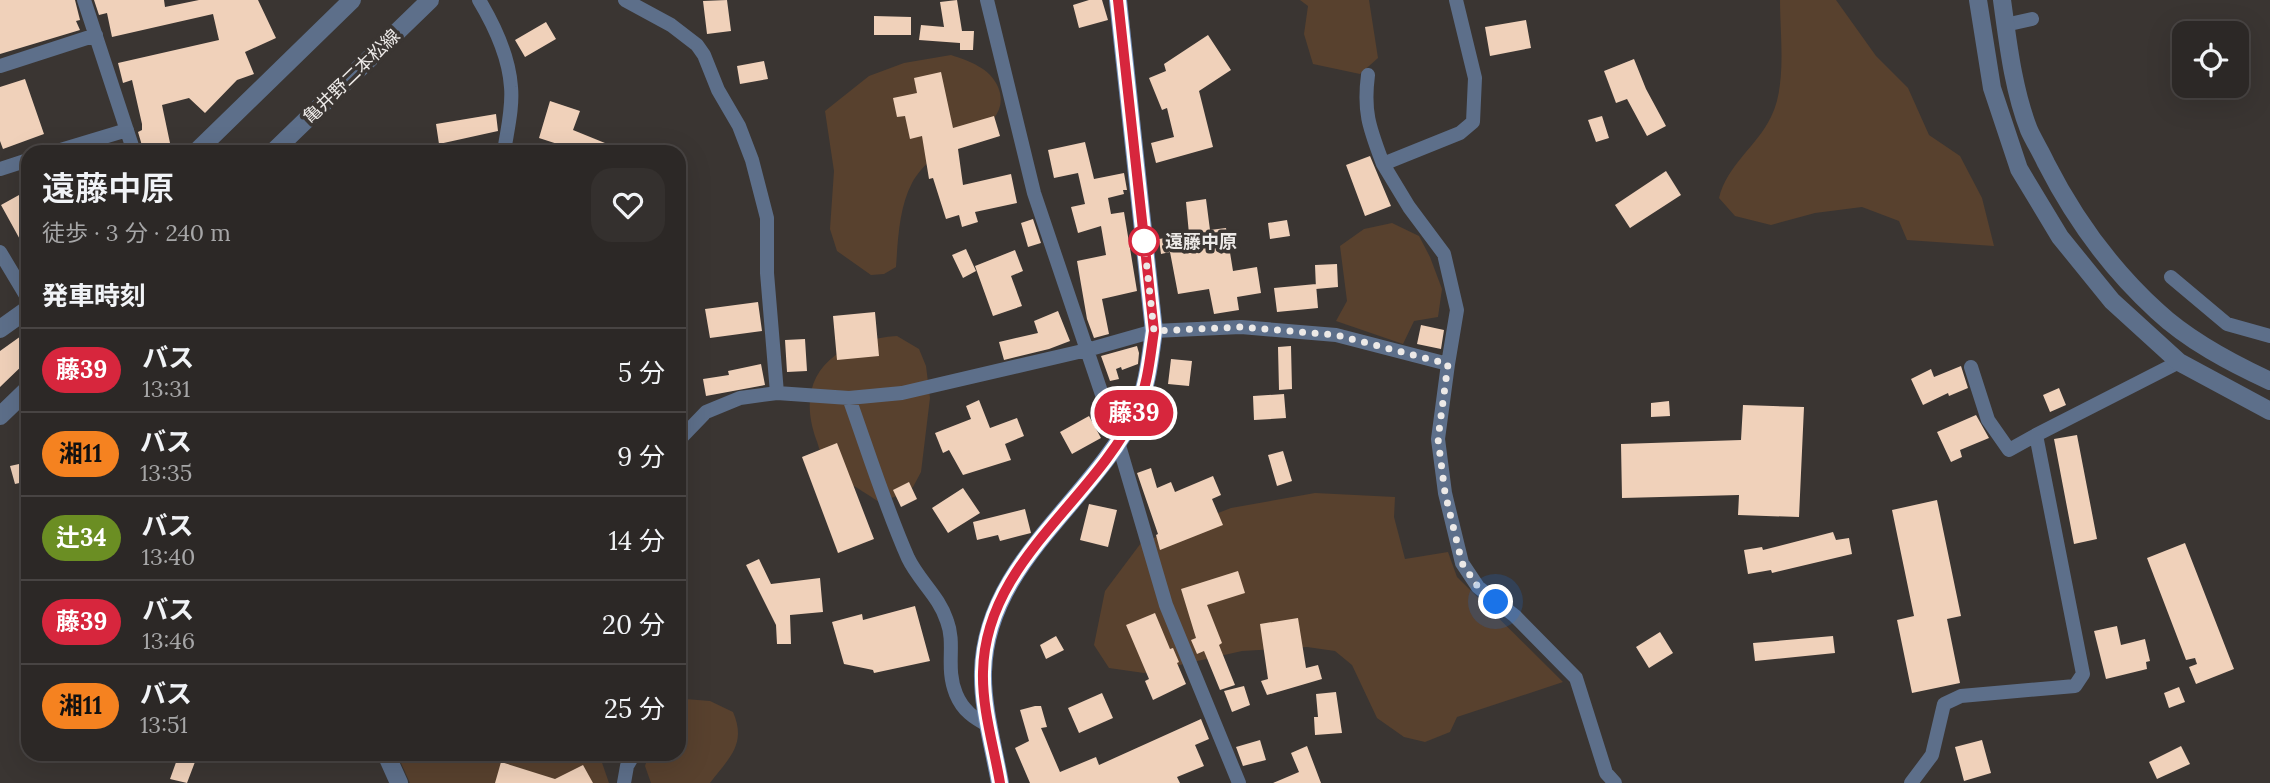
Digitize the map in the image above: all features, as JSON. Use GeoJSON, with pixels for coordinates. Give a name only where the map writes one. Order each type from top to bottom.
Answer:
{"type":"FeatureCollection","features":[{"type":"Feature","properties":{"kind":"main road"},"geometry":{"type":"LineString","coordinates":[[1000,783],[989,726],[983,673],[991,626],[1014,572],[1118,442],[1137,408],[1144,387],[1154,331],[1118,0]]}},
{"type":"Feature","properties":{"kind":"street"},"geometry":{"type":"LineString","coordinates":[[85,0],[132,145]]}},
{"type":"Feature","properties":{"kind":"street"},"geometry":{"type":"LineString","coordinates":[[203,145],[352,0]]}},
{"type":"Feature","properties":{"kind":"street","name":"亀井野二本松線"},"geometry":{"type":"LineString","coordinates":[[280,145],[430,0]]}},
{"type":"Feature","properties":{"kind":"street"},"geometry":{"type":"LineString","coordinates":[[479,0],[492,21],[504,55],[511,87],[505,145]]}},
{"type":"Feature","properties":{"kind":"street"},"geometry":{"type":"LineString","coordinates":[[625,0],[671,25],[697,45],[739,126],[752,160],[766,218],[766,273],[777,393]]}},
{"type":"Feature","properties":{"kind":"street"},"geometry":{"type":"LineString","coordinates":[[988,0],[1034,193],[1118,442],[1166,605],[1239,783]]}},
{"type":"Feature","properties":{"kind":"street"},"geometry":{"type":"LineString","coordinates":[[1383,164],[1461,133],[1473,122],[1475,78],[1456,0]]}},
{"type":"Feature","properties":{"kind":"street"},"geometry":{"type":"LineString","coordinates":[[1978,0],[1992,88],[2019,169],[2060,237],[2103,290],[2179,362],[2270,411]]}},
{"type":"Feature","properties":{"kind":"street"},"geometry":{"type":"LineString","coordinates":[[2002,0],[2012,68],[2029,130],[2061,192],[2108,260],[2158,312],[2196,341],[2245,370],[2270,381]]}},
{"type":"Feature","properties":{"kind":"street"},"geometry":{"type":"LineString","coordinates":[[2006,25],[2032,19]]}},
{"type":"Feature","properties":{"kind":"street"},"geometry":{"type":"LineString","coordinates":[[0,66],[96,35]]}},
{"type":"Feature","properties":{"kind":"street"},"geometry":{"type":"LineString","coordinates":[[1368,75],[1365,97],[1367,120],[1383,164],[1444,254],[1457,310],[1438,439],[1445,493],[1462,563],[1478,587],[1515,616],[1576,678],[1606,772],[1615,783]]}},
{"type":"Feature","properties":{"kind":"street"},"geometry":{"type":"LineString","coordinates":[[77,145],[127,130]]}},
{"type":"Feature","properties":{"kind":"street"},"geometry":{"type":"LineString","coordinates":[[0,169],[21,162]]}},
{"type":"Feature","properties":{"kind":"street"},"geometry":{"type":"LineString","coordinates":[[0,252],[21,287]]}},
{"type":"Feature","properties":{"kind":"street"},"geometry":{"type":"LineString","coordinates":[[2171,277],[2227,324],[2270,336]]}},
{"type":"Feature","properties":{"kind":"street"},"geometry":{"type":"LineString","coordinates":[[0,329],[21,314]]}},
{"type":"Feature","properties":{"kind":"street"},"geometry":{"type":"LineString","coordinates":[[686,433],[706,412],[740,398],[777,393],[849,398],[902,393],[1087,350],[1154,331],[1241,327],[1336,335],[1448,364]]}},
{"type":"Feature","properties":{"kind":"street"},"geometry":{"type":"LineString","coordinates":[[1971,367],[1988,420],[2009,450],[2179,362]]}},
{"type":"Feature","properties":{"kind":"street"},"geometry":{"type":"LineString","coordinates":[[0,416],[21,396]]}},
{"type":"Feature","properties":{"kind":"street"},"geometry":{"type":"LineString","coordinates":[[849,398],[910,562],[939,601],[949,624],[949,670],[956,695],[968,714],[989,726]]}},
{"type":"Feature","properties":{"kind":"street"},"geometry":{"type":"LineString","coordinates":[[1912,783],[1932,755],[1944,704],[1961,696],[2076,686],[2083,674],[2036,435]]}},
{"type":"Feature","properties":{"kind":"street"},"geometry":{"type":"LineString","coordinates":[[389,761],[398,783]]}},
{"type":"Feature","properties":{"kind":"street"},"geometry":{"type":"LineString","coordinates":[[624,783],[629,761]]}},
{"type":"Feature","properties":{"kind":"shaded area"},"geometry":{"type":"Polygon","coordinates":[[[1300,0],[1369,0],[1378,58],[1360,74],[1313,64],[1304,34],[1308,6],[1300,0]]]}},
{"type":"Feature","properties":{"kind":"shaded area"},"geometry":{"type":"Polygon","coordinates":[[[1780,0],[1836,0],[1876,56],[1908,88],[1929,135],[1960,156],[1982,198],[1994,246],[1907,240],[1899,221],[1862,207],[1815,213],[1771,225],[1735,216],[1719,198],[1735,166],[1765,127],[1776,104],[1782,60],[1780,0]]]}},
{"type":"Feature","properties":{"kind":"shaded area"},"geometry":{"type":"Polygon","coordinates":[[[951,55],[972,63],[990,75],[998,87],[1001,100],[998,112],[980,131],[930,161],[919,173],[912,183],[902,213],[896,267],[884,274],[871,275],[837,251],[830,229],[834,171],[825,111],[869,76],[904,63],[951,55]]]}},
{"type":"Feature","properties":{"kind":"shaded area"},"geometry":{"type":"Polygon","coordinates":[[[1392,223],[1419,236],[1442,289],[1438,317],[1414,321],[1403,344],[1336,321],[1347,301],[1340,246],[1364,229],[1392,223]]]}},
{"type":"Feature","properties":{"kind":"shaded area"},"geometry":{"type":"Polygon","coordinates":[[[897,336],[919,349],[926,366],[930,398],[921,472],[913,487],[879,502],[825,464],[810,416],[810,396],[815,379],[838,353],[875,339],[897,336]]]}},
{"type":"Feature","properties":{"kind":"shaded area"},"geometry":{"type":"Polygon","coordinates":[[[1315,493],[1395,497],[1394,517],[1405,559],[1448,552],[1457,577],[1563,682],[1457,717],[1450,732],[1425,742],[1404,737],[1377,718],[1352,665],[1335,651],[1307,647],[1242,651],[1144,673],[1109,668],[1094,645],[1105,591],[1141,543],[1231,508],[1315,493]]]}},
{"type":"Feature","properties":{"kind":"shaded area"},"geometry":{"type":"Polygon","coordinates":[[[686,699],[710,701],[733,712],[737,723],[737,742],[729,758],[710,783],[651,783],[645,766],[647,761],[686,761],[686,699]]]}},
{"type":"Feature","properties":{"kind":"shaded area"},"geometry":{"type":"Polygon","coordinates":[[[400,761],[601,761],[609,783],[410,783],[400,761]]]}},
{"type":"Feature","properties":{"kind":"building"},"geometry":{"type":"Polygon","coordinates":[[[0,0],[75,0],[80,20],[76,21],[80,30],[0,54],[0,0]]]}},
{"type":"Feature","properties":{"kind":"building"},"geometry":{"type":"Polygon","coordinates":[[[94,0],[164,0],[165,7],[199,0],[258,0],[276,38],[245,52],[254,74],[237,80],[205,113],[189,98],[162,105],[170,143],[142,145],[138,132],[142,130],[142,124],[132,80],[123,83],[118,63],[219,40],[213,14],[112,37],[107,13],[99,15],[94,0]]]}},
{"type":"Feature","properties":{"kind":"building"},"geometry":{"type":"Polygon","coordinates":[[[727,0],[731,31],[707,34],[703,1],[727,0]]]}},
{"type":"Feature","properties":{"kind":"building"},"geometry":{"type":"Polygon","coordinates":[[[957,0],[962,31],[974,31],[973,50],[960,50],[960,43],[919,40],[921,25],[944,27],[940,2],[957,0]]]}},
{"type":"Feature","properties":{"kind":"building"},"geometry":{"type":"Polygon","coordinates":[[[1089,0],[1102,0],[1108,20],[1079,28],[1073,5],[1089,0]]]}},
{"type":"Feature","properties":{"kind":"building"},"geometry":{"type":"Polygon","coordinates":[[[874,16],[911,17],[911,35],[874,35],[874,16]]]}},
{"type":"Feature","properties":{"kind":"building"},"geometry":{"type":"Polygon","coordinates":[[[1526,20],[1531,48],[1490,56],[1485,27],[1526,20]]]}},
{"type":"Feature","properties":{"kind":"building"},"geometry":{"type":"Polygon","coordinates":[[[546,22],[556,39],[525,57],[515,40],[546,22]]]}},
{"type":"Feature","properties":{"kind":"building"},"geometry":{"type":"Polygon","coordinates":[[[1208,35],[1231,70],[1199,91],[1213,147],[1156,163],[1151,143],[1174,137],[1167,108],[1162,110],[1149,78],[1166,71],[1164,64],[1208,35]]]}},
{"type":"Feature","properties":{"kind":"building"},"geometry":{"type":"Polygon","coordinates":[[[1634,59],[1646,89],[1666,126],[1647,136],[1627,99],[1616,103],[1604,71],[1634,59]]]}},
{"type":"Feature","properties":{"kind":"building"},"geometry":{"type":"Polygon","coordinates":[[[764,61],[768,79],[740,84],[737,66],[764,61]]]}},
{"type":"Feature","properties":{"kind":"building"},"geometry":{"type":"Polygon","coordinates":[[[941,72],[953,128],[994,116],[1000,136],[958,149],[963,185],[1011,174],[1017,203],[975,212],[978,222],[962,227],[959,215],[946,219],[933,178],[929,179],[922,136],[910,139],[905,116],[897,117],[893,98],[917,93],[914,78],[941,72]]]}},
{"type":"Feature","properties":{"kind":"building"},"geometry":{"type":"Polygon","coordinates":[[[25,79],[44,134],[3,149],[0,141],[0,87],[25,79]]]}},
{"type":"Feature","properties":{"kind":"building"},"geometry":{"type":"Polygon","coordinates":[[[550,101],[580,111],[573,130],[610,145],[561,145],[539,138],[550,101]]]}},
{"type":"Feature","properties":{"kind":"building"},"geometry":{"type":"Polygon","coordinates":[[[496,114],[498,131],[439,144],[436,124],[496,114]]]}},
{"type":"Feature","properties":{"kind":"building"},"geometry":{"type":"Polygon","coordinates":[[[1602,116],[1609,138],[1596,142],[1588,120],[1602,116]]]}},
{"type":"Feature","properties":{"kind":"building"},"geometry":{"type":"Polygon","coordinates":[[[1085,142],[1094,179],[1124,173],[1127,190],[1123,190],[1124,194],[1108,198],[1111,214],[1124,212],[1137,291],[1102,299],[1109,334],[1094,338],[1087,319],[1077,261],[1106,255],[1101,226],[1078,233],[1071,207],[1085,204],[1078,173],[1054,178],[1048,150],[1085,142]]]}},
{"type":"Feature","properties":{"kind":"building"},"geometry":{"type":"Polygon","coordinates":[[[1370,156],[1391,206],[1365,216],[1346,165],[1370,156]]]}},
{"type":"Feature","properties":{"kind":"building"},"geometry":{"type":"Polygon","coordinates":[[[1666,171],[1681,195],[1630,228],[1615,205],[1666,171]]]}},
{"type":"Feature","properties":{"kind":"building"},"geometry":{"type":"Polygon","coordinates":[[[21,194],[21,241],[1,205],[21,194]]]}},
{"type":"Feature","properties":{"kind":"building"},"geometry":{"type":"Polygon","coordinates":[[[1206,199],[1210,230],[1226,228],[1233,271],[1257,267],[1261,293],[1237,297],[1239,310],[1214,314],[1209,289],[1178,294],[1170,252],[1161,254],[1159,239],[1189,234],[1186,202],[1206,199]]]}},
{"type":"Feature","properties":{"kind":"building"},"geometry":{"type":"Polygon","coordinates":[[[1033,219],[1041,243],[1028,247],[1021,223],[1033,219]]]}},
{"type":"Feature","properties":{"kind":"building"},"geometry":{"type":"Polygon","coordinates":[[[1287,220],[1290,236],[1270,239],[1268,223],[1287,220]]]}},
{"type":"Feature","properties":{"kind":"building"},"geometry":{"type":"Polygon","coordinates":[[[966,249],[976,271],[963,278],[952,255],[966,249]]]}},
{"type":"Feature","properties":{"kind":"building"},"geometry":{"type":"Polygon","coordinates":[[[1015,250],[1023,271],[1011,276],[1022,306],[993,316],[975,266],[1015,250]]]}},
{"type":"Feature","properties":{"kind":"building"},"geometry":{"type":"Polygon","coordinates":[[[1337,264],[1338,287],[1316,289],[1315,265],[1337,264]]]}},
{"type":"Feature","properties":{"kind":"building"},"geometry":{"type":"Polygon","coordinates":[[[1316,284],[1318,308],[1277,312],[1274,288],[1316,284]]]}},
{"type":"Feature","properties":{"kind":"building"},"geometry":{"type":"Polygon","coordinates":[[[758,302],[762,331],[710,338],[705,309],[758,302]]]}},
{"type":"Feature","properties":{"kind":"building"},"geometry":{"type":"Polygon","coordinates":[[[1058,311],[1070,341],[1004,360],[999,342],[1038,333],[1034,321],[1058,311]]]}},
{"type":"Feature","properties":{"kind":"building"},"geometry":{"type":"Polygon","coordinates":[[[875,312],[879,356],[837,360],[833,316],[875,312]]]}},
{"type":"Feature","properties":{"kind":"building"},"geometry":{"type":"Polygon","coordinates":[[[1421,325],[1444,330],[1441,349],[1417,344],[1421,325]]]}},
{"type":"Feature","properties":{"kind":"building"},"geometry":{"type":"Polygon","coordinates":[[[21,336],[21,367],[0,387],[0,351],[21,336]]]}},
{"type":"Feature","properties":{"kind":"building"},"geometry":{"type":"Polygon","coordinates":[[[805,339],[807,371],[787,372],[785,340],[805,339]]]}},
{"type":"Feature","properties":{"kind":"building"},"geometry":{"type":"Polygon","coordinates":[[[1137,346],[1138,364],[1122,370],[1121,367],[1116,369],[1119,379],[1110,381],[1101,356],[1137,346]]]}},
{"type":"Feature","properties":{"kind":"building"},"geometry":{"type":"Polygon","coordinates":[[[1291,346],[1292,389],[1279,390],[1278,347],[1291,346]]]}},
{"type":"Feature","properties":{"kind":"building"},"geometry":{"type":"Polygon","coordinates":[[[1171,359],[1192,361],[1189,386],[1168,384],[1171,359]]]}},
{"type":"Feature","properties":{"kind":"building"},"geometry":{"type":"Polygon","coordinates":[[[761,364],[765,385],[706,396],[703,379],[729,375],[728,371],[761,364]]]}},
{"type":"Feature","properties":{"kind":"building"},"geometry":{"type":"Polygon","coordinates":[[[1961,366],[1968,388],[1949,396],[1948,393],[1923,405],[1911,379],[1931,369],[1934,377],[1961,366]]]}},
{"type":"Feature","properties":{"kind":"building"},"geometry":{"type":"Polygon","coordinates":[[[2059,388],[2066,405],[2050,412],[2043,395],[2059,388]]]}},
{"type":"Feature","properties":{"kind":"building"},"geometry":{"type":"Polygon","coordinates":[[[1284,394],[1286,418],[1254,420],[1253,396],[1284,394]]]}},
{"type":"Feature","properties":{"kind":"building"},"geometry":{"type":"Polygon","coordinates":[[[979,400],[990,428],[1017,418],[1024,436],[1005,444],[1011,460],[963,475],[949,450],[943,453],[935,433],[971,419],[966,406],[979,400]]]}},
{"type":"Feature","properties":{"kind":"building"},"geometry":{"type":"Polygon","coordinates":[[[1669,401],[1670,416],[1651,417],[1651,403],[1669,401]]]}},
{"type":"Feature","properties":{"kind":"building"},"geometry":{"type":"Polygon","coordinates":[[[1743,405],[1804,407],[1799,517],[1738,515],[1739,495],[1622,498],[1621,444],[1741,440],[1743,405]]]}},
{"type":"Feature","properties":{"kind":"building"},"geometry":{"type":"Polygon","coordinates":[[[1976,415],[1989,438],[1960,450],[1962,457],[1951,462],[1937,432],[1976,415]]]}},
{"type":"Feature","properties":{"kind":"building"},"geometry":{"type":"Polygon","coordinates":[[[1089,416],[1101,438],[1072,454],[1060,432],[1089,416]]]}},
{"type":"Feature","properties":{"kind":"building"},"geometry":{"type":"Polygon","coordinates":[[[2077,435],[2097,539],[2074,544],[2054,439],[2077,435]]]}},
{"type":"Feature","properties":{"kind":"building"},"geometry":{"type":"Polygon","coordinates":[[[837,443],[874,539],[838,553],[802,457],[837,443]]]}},
{"type":"Feature","properties":{"kind":"building"},"geometry":{"type":"Polygon","coordinates":[[[1283,451],[1292,481],[1277,486],[1268,455],[1283,451]]]}},
{"type":"Feature","properties":{"kind":"building"},"geometry":{"type":"Polygon","coordinates":[[[21,464],[21,483],[15,484],[10,466],[21,464]]]}},
{"type":"Feature","properties":{"kind":"building"},"geometry":{"type":"Polygon","coordinates":[[[1151,468],[1157,488],[1171,482],[1175,492],[1213,476],[1221,495],[1212,499],[1223,525],[1160,550],[1156,535],[1158,534],[1137,473],[1151,468]]]}},
{"type":"Feature","properties":{"kind":"building"},"geometry":{"type":"Polygon","coordinates":[[[909,482],[917,499],[901,507],[893,490],[909,482]]]}},
{"type":"Feature","properties":{"kind":"building"},"geometry":{"type":"Polygon","coordinates":[[[963,488],[980,513],[948,533],[932,508],[963,488]]]}},
{"type":"Feature","properties":{"kind":"building"},"geometry":{"type":"Polygon","coordinates":[[[1937,500],[1961,616],[1947,619],[1960,683],[1912,693],[1897,620],[1914,616],[1892,510],[1937,500]]]}},
{"type":"Feature","properties":{"kind":"building"},"geometry":{"type":"Polygon","coordinates":[[[1089,504],[1117,510],[1108,547],[1080,540],[1089,504]]]}},
{"type":"Feature","properties":{"kind":"building"},"geometry":{"type":"Polygon","coordinates":[[[1025,509],[1031,533],[1000,541],[998,535],[977,540],[973,522],[1025,509]]]}},
{"type":"Feature","properties":{"kind":"building"},"geometry":{"type":"Polygon","coordinates":[[[1833,532],[1836,540],[1849,538],[1852,554],[1772,573],[1771,570],[1748,574],[1744,550],[1762,547],[1763,550],[1833,532]]]}},
{"type":"Feature","properties":{"kind":"building"},"geometry":{"type":"Polygon","coordinates":[[[2185,543],[2234,669],[2196,684],[2189,667],[2197,664],[2195,658],[2186,660],[2147,558],[2185,543]]]}},
{"type":"Feature","properties":{"kind":"building"},"geometry":{"type":"Polygon","coordinates":[[[759,559],[771,584],[820,578],[823,612],[790,615],[791,644],[777,644],[776,625],[746,565],[759,559]]]}},
{"type":"Feature","properties":{"kind":"building"},"geometry":{"type":"Polygon","coordinates":[[[1238,571],[1245,593],[1207,605],[1235,685],[1220,690],[1204,651],[1197,654],[1191,640],[1196,638],[1181,589],[1238,571]]]}},
{"type":"Feature","properties":{"kind":"building"},"geometry":{"type":"Polygon","coordinates":[[[915,606],[930,661],[874,673],[873,670],[844,664],[832,622],[862,614],[863,620],[915,606]]]}},
{"type":"Feature","properties":{"kind":"building"},"geometry":{"type":"Polygon","coordinates":[[[1155,613],[1170,649],[1173,648],[1186,684],[1153,700],[1145,681],[1149,679],[1126,625],[1155,613]]]}},
{"type":"Feature","properties":{"kind":"building"},"geometry":{"type":"Polygon","coordinates":[[[1298,618],[1306,668],[1318,665],[1322,679],[1267,695],[1261,681],[1268,679],[1260,624],[1298,618]]]}},
{"type":"Feature","properties":{"kind":"building"},"geometry":{"type":"Polygon","coordinates":[[[2117,626],[2121,645],[2145,639],[2150,661],[2146,662],[2147,669],[2106,679],[2094,631],[2117,626]]]}},
{"type":"Feature","properties":{"kind":"building"},"geometry":{"type":"Polygon","coordinates":[[[1660,632],[1673,653],[1649,668],[1636,647],[1660,632]]]}},
{"type":"Feature","properties":{"kind":"building"},"geometry":{"type":"Polygon","coordinates":[[[1056,636],[1064,650],[1046,659],[1040,645],[1056,636]]]}},
{"type":"Feature","properties":{"kind":"building"},"geometry":{"type":"Polygon","coordinates":[[[1833,636],[1835,653],[1755,661],[1753,643],[1833,636]]]}},
{"type":"Feature","properties":{"kind":"building"},"geometry":{"type":"Polygon","coordinates":[[[1244,686],[1250,705],[1232,712],[1224,691],[1244,686]]]}},
{"type":"Feature","properties":{"kind":"building"},"geometry":{"type":"Polygon","coordinates":[[[2179,687],[2185,702],[2169,708],[2164,693],[2179,687]]]}},
{"type":"Feature","properties":{"kind":"building"},"geometry":{"type":"Polygon","coordinates":[[[1336,692],[1342,733],[1315,735],[1314,717],[1318,717],[1316,694],[1336,692]]]}},
{"type":"Feature","properties":{"kind":"building"},"geometry":{"type":"Polygon","coordinates":[[[1102,693],[1113,718],[1079,733],[1068,708],[1102,693]]]}},
{"type":"Feature","properties":{"kind":"building"},"geometry":{"type":"Polygon","coordinates":[[[1041,706],[1047,727],[1041,728],[1060,772],[1096,757],[1099,765],[1201,719],[1209,739],[1195,745],[1204,766],[1177,777],[1180,783],[1030,783],[1015,748],[1029,741],[1020,710],[1041,706]]]}},
{"type":"Feature","properties":{"kind":"building"},"geometry":{"type":"Polygon","coordinates":[[[1260,740],[1266,760],[1243,766],[1236,747],[1260,740]]]}},
{"type":"Feature","properties":{"kind":"building"},"geometry":{"type":"Polygon","coordinates":[[[1982,740],[1991,773],[1964,781],[1955,747],[1982,740]]]}},
{"type":"Feature","properties":{"kind":"building"},"geometry":{"type":"Polygon","coordinates":[[[1307,746],[1321,783],[1273,783],[1299,772],[1291,753],[1307,746]]]}},
{"type":"Feature","properties":{"kind":"building"},"geometry":{"type":"Polygon","coordinates":[[[2181,746],[2190,764],[2157,779],[2149,762],[2181,746]]]}},
{"type":"Feature","properties":{"kind":"building"},"geometry":{"type":"Polygon","coordinates":[[[176,761],[195,761],[187,783],[170,779],[176,761]]]}},
{"type":"Feature","properties":{"kind":"building"},"geometry":{"type":"Polygon","coordinates":[[[501,762],[555,779],[583,765],[593,783],[495,783],[501,762]]]}},
{"type":"Feature","properties":{"kind":"bus line","name":"藤39"},"geometry":{"type":"LineString","coordinates":[[1000,783],[989,726],[983,673],[991,626],[1014,572],[1118,442],[1137,408],[1148,375],[1154,331],[1118,0]]}},
{"type":"Feature","properties":{"kind":"place","name":"遠藤中原"},"geometry":{"type":"Point","coordinates":[1144,241]}},
{"type":"Feature","properties":{"kind":"route"},"geometry":{"type":"LineString","coordinates":[[1144,241],[1154,331],[1241,327],[1336,335],[1448,364],[1438,439],[1445,493],[1462,563],[1478,587],[1496,602]]}}]}
